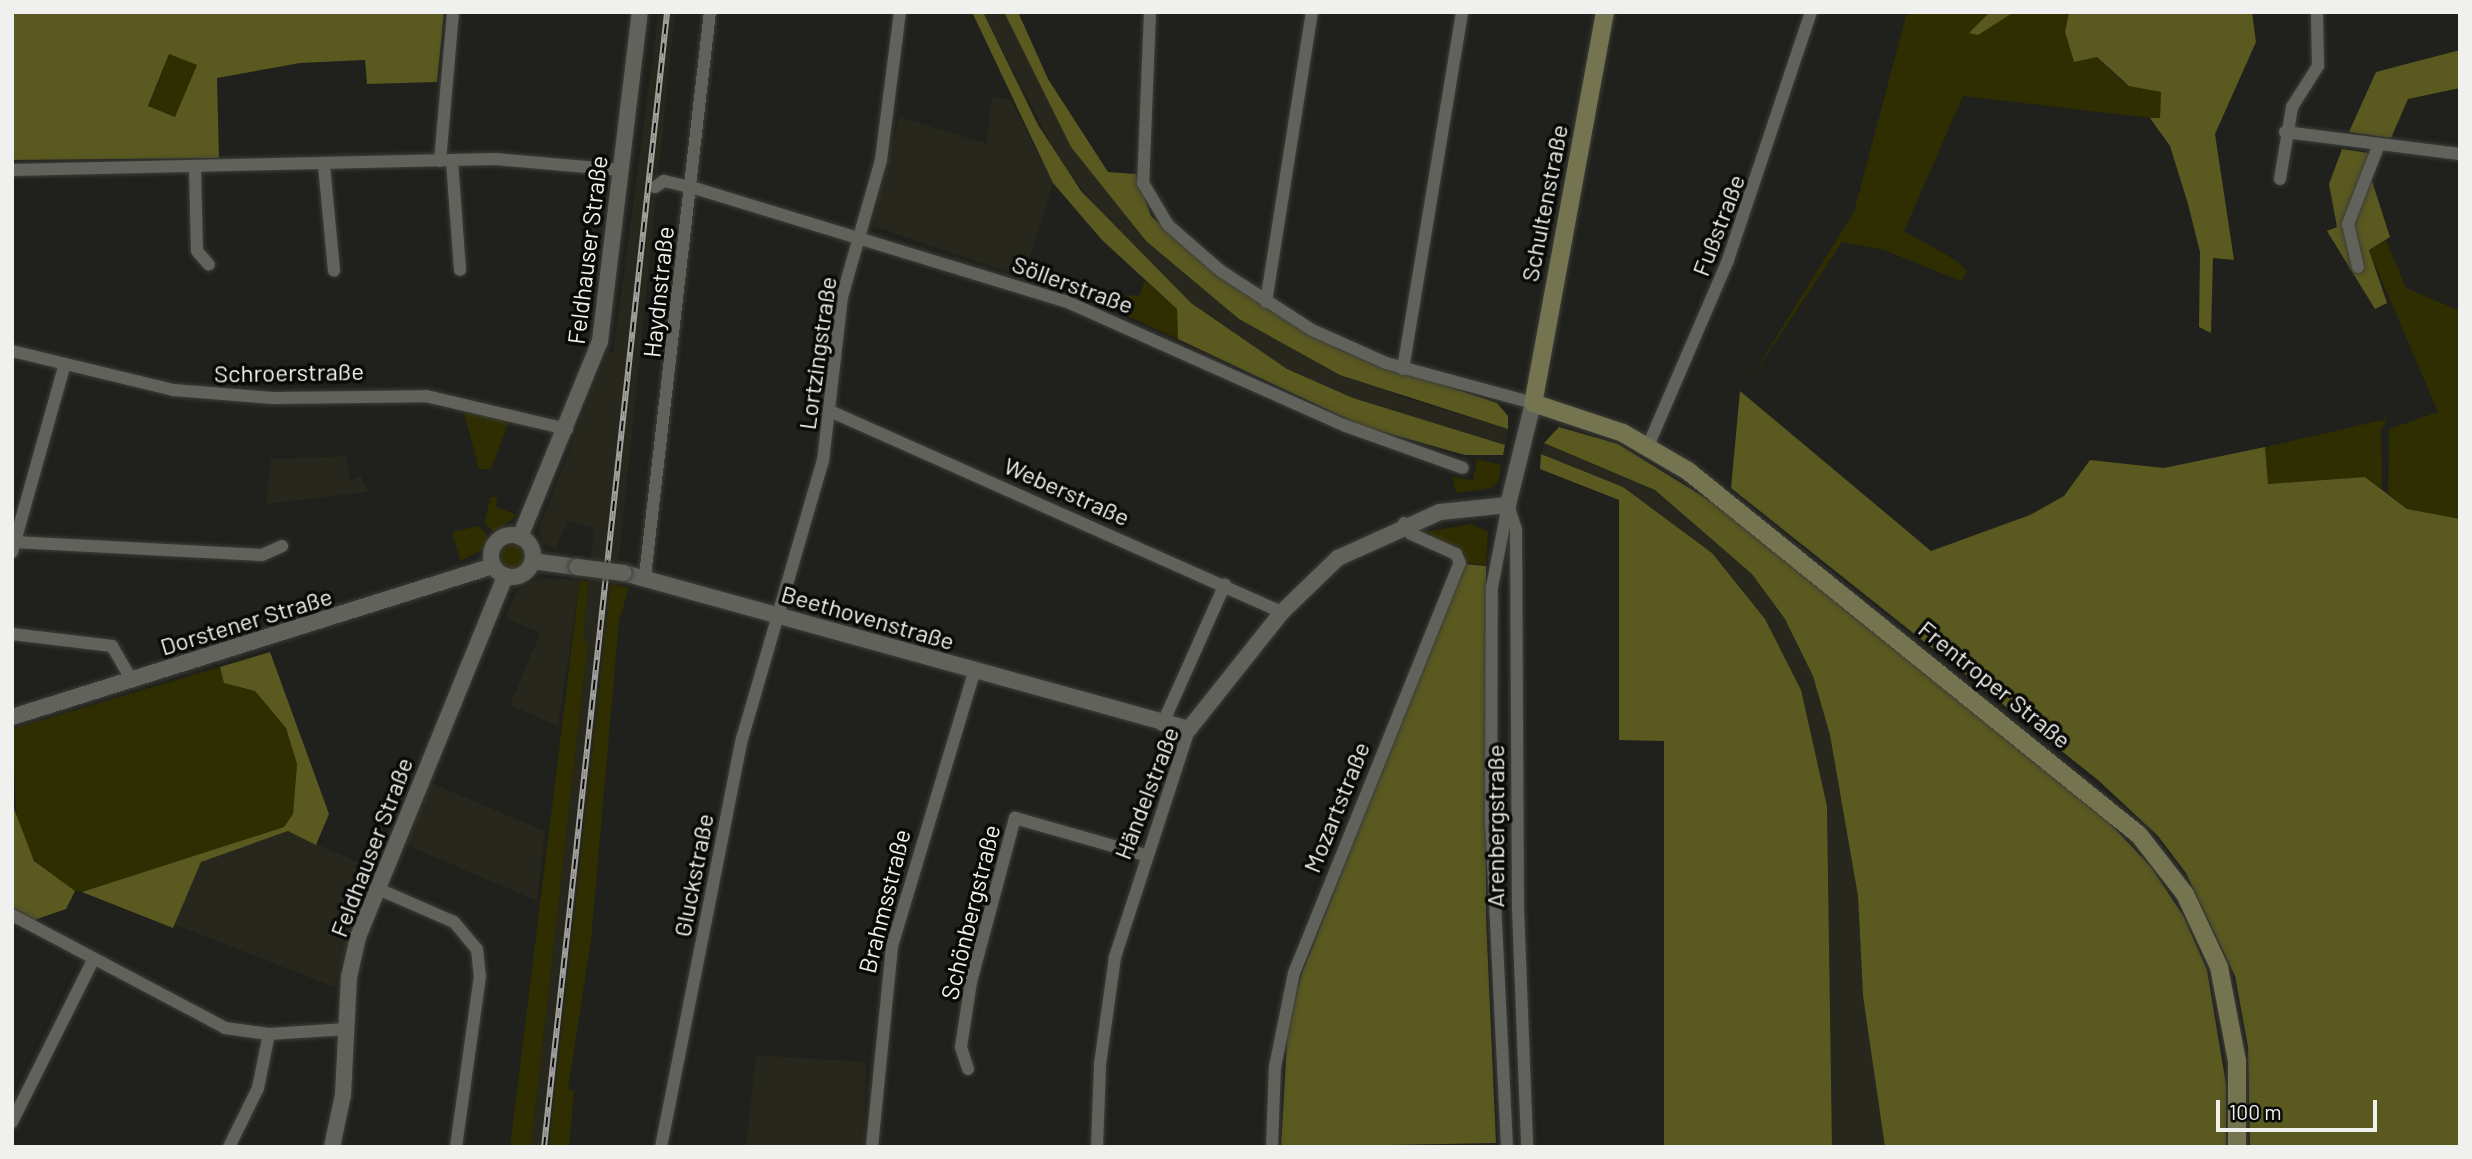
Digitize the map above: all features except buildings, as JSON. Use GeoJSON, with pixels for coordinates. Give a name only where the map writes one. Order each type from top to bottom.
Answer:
{"type":"FeatureCollection","features":[{"type":"Feature","properties":{"kind":"main road","name":"Schultenstraße"},"geometry":{"type":"LineString","coordinates":[[1532,403],[1605,12]]}},
{"type":"Feature","properties":{"kind":"main road","name":"Frentroper Straße"},"geometry":{"type":"LineString","coordinates":[[1532,403],[1652,438],[2056,763],[2154,852],[2185,894],[2219,967],[2237,1061],[2237,1147]]}},
{"type":"Feature","properties":{"kind":"street"},"geometry":{"type":"LineString","coordinates":[[453,12],[446,161],[460,270]]}},
{"type":"Feature","properties":{"kind":"street","name":"Feldhauser Straße"},"geometry":{"type":"LineString","coordinates":[[520,537],[567,429],[600,341],[640,12]]}},
{"type":"Feature","properties":{"kind":"street","name":"Haydnstraße"},"geometry":{"type":"LineString","coordinates":[[645,576],[710,12]]}},
{"type":"Feature","properties":{"kind":"street","name":"Lortzingstraße"},"geometry":{"type":"LineString","coordinates":[[779,614],[832,412],[842,297],[881,160],[900,12]]}},
{"type":"Feature","properties":{"kind":"street"},"geometry":{"type":"LineString","coordinates":[[1150,12],[1147,200],[1188,245],[1266,302],[1312,330],[1403,369],[1532,403]]}},
{"type":"Feature","properties":{"kind":"street"},"geometry":{"type":"LineString","coordinates":[[1266,302],[1312,12]]}},
{"type":"Feature","properties":{"kind":"street"},"geometry":{"type":"LineString","coordinates":[[1403,369],[1462,12]]}},
{"type":"Feature","properties":{"kind":"street","name":"Fußstraße"},"geometry":{"type":"LineString","coordinates":[[1652,438],[1750,203],[1811,12]]}},
{"type":"Feature","properties":{"kind":"street"},"geometry":{"type":"LineString","coordinates":[[2280,179],[2285,132],[2318,66],[2317,12]]}},
{"type":"Feature","properties":{"kind":"street"},"geometry":{"type":"LineString","coordinates":[[2285,132],[2460,154]]}},
{"type":"Feature","properties":{"kind":"street"},"geometry":{"type":"LineString","coordinates":[[2358,267],[2348,224],[2379,145]]}},
{"type":"Feature","properties":{"kind":"street"},"geometry":{"type":"LineString","coordinates":[[12,170],[195,169],[446,161],[621,170]]}},
{"type":"Feature","properties":{"kind":"street"},"geometry":{"type":"LineString","coordinates":[[324,165],[334,271]]}},
{"type":"Feature","properties":{"kind":"street"},"geometry":{"type":"LineString","coordinates":[[195,169],[197,251],[209,265]]}},
{"type":"Feature","properties":{"kind":"street","name":"Söllerstraße"},"geometry":{"type":"LineString","coordinates":[[655,187],[664,181],[691,187],[1065,300],[1346,426],[1463,468]]}},
{"type":"Feature","properties":{"kind":"street","name":"Schroerstraße"},"geometry":{"type":"LineString","coordinates":[[12,351],[65,367],[223,397],[426,396],[567,429]]}},
{"type":"Feature","properties":{"kind":"street"},"geometry":{"type":"LineString","coordinates":[[65,367],[13,547],[262,555],[282,546]]}},
{"type":"Feature","properties":{"kind":"street","name":"Arenbergstraße"},"geometry":{"type":"LineString","coordinates":[[1507,1147],[1492,812],[1492,587],[1532,403]]}},
{"type":"Feature","properties":{"kind":"street","name":"Weberstraße"},"geometry":{"type":"LineString","coordinates":[[832,412],[1225,584],[1282,612]]}},
{"type":"Feature","properties":{"kind":"street","name":"Arenbergstraße"},"geometry":{"type":"LineString","coordinates":[[1508,505],[1516,530],[1517,872],[1527,1147]]}},
{"type":"Feature","properties":{"kind":"street","name":"Händelstraße"},"geometry":{"type":"LineString","coordinates":[[1097,1147],[1106,1005],[1145,855],[1189,744],[1189,729],[1282,612],[1338,558],[1404,523],[1447,511],[1508,505]]}},
{"type":"Feature","properties":{"kind":"street","name":"Mozartstraße"},"geometry":{"type":"LineString","coordinates":[[1272,1147],[1275,1067],[1294,974],[1460,563],[1457,554],[1411,534],[1404,523]]}},
{"type":"Feature","properties":{"kind":"street"},"geometry":{"type":"LineString","coordinates":[[520,537],[531,548],[532,561],[521,575],[499,571],[496,542],[520,537]]}},
{"type":"Feature","properties":{"kind":"street","name":"Beethovenstraße"},"geometry":{"type":"LineString","coordinates":[[532,561],[645,576],[1162,725],[1189,729]]}},
{"type":"Feature","properties":{"kind":"street","name":"Feldhauser Straße"},"geometry":{"type":"LineString","coordinates":[[332,1147],[343,1095],[349,977],[376,888],[499,571]]}},
{"type":"Feature","properties":{"kind":"street","name":"Dorstener Straße"},"geometry":{"type":"LineString","coordinates":[[12,717],[499,571]]}},
{"type":"Feature","properties":{"kind":"street","name":"Händelstraße"},"geometry":{"type":"LineString","coordinates":[[1162,725],[1225,584]]}},
{"type":"Feature","properties":{"kind":"street","name":"Gluckstraße"},"geometry":{"type":"LineString","coordinates":[[661,1147],[742,739],[779,614]]}},
{"type":"Feature","properties":{"kind":"street"},"geometry":{"type":"LineString","coordinates":[[12,634],[113,646],[132,680]]}},
{"type":"Feature","properties":{"kind":"street","name":"Brahmsstraße"},"geometry":{"type":"LineString","coordinates":[[872,1147],[892,946],[974,672]]}},
{"type":"Feature","properties":{"kind":"street","name":"Schönbergstraße"},"geometry":{"type":"LineString","coordinates":[[968,1069],[961,1047],[971,982],[1015,818],[1145,855]]}},
{"type":"Feature","properties":{"kind":"street"},"geometry":{"type":"LineString","coordinates":[[376,888],[453,922],[477,949],[479,984],[456,1147]]}},
{"type":"Feature","properties":{"kind":"street"},"geometry":{"type":"LineString","coordinates":[[12,915],[225,1028],[269,1034],[347,1029]]}},
{"type":"Feature","properties":{"kind":"street"},"geometry":{"type":"LineString","coordinates":[[12,1122],[93,960]]}},
{"type":"Feature","properties":{"kind":"street"},"geometry":{"type":"LineString","coordinates":[[229,1147],[258,1088],[269,1034]]}},
{"type":"Feature","properties":{"kind":"shaded area"},"geometry":{"type":"Polygon","coordinates":[[[12,12],[444,12],[437,82],[367,84],[365,60],[300,63],[217,78],[219,158],[12,160],[12,12]],[[169,54],[148,106],[175,117],[197,65],[169,54]]]}},
{"type":"Feature","properties":{"kind":"shaded area"},"geometry":{"type":"Polygon","coordinates":[[[659,12],[675,12],[620,550],[549,1147],[531,1147],[588,643],[582,642],[594,528],[568,520],[556,549],[543,544],[538,531],[607,352],[613,352],[659,12]]]}},
{"type":"Feature","properties":{"kind":"shaded area"},"geometry":{"type":"Polygon","coordinates":[[[972,12],[983,12],[1038,125],[1081,191],[1191,303],[1287,369],[1353,398],[1505,445],[1503,455],[1465,455],[1362,426],[1178,339],[1177,309],[1102,240],[1053,183],[972,12]]]}},
{"type":"Feature","properties":{"kind":"shaded area"},"geometry":{"type":"Polygon","coordinates":[[[983,12],[1004,12],[1071,147],[1146,241],[1239,319],[1402,397],[1508,429],[1505,445],[1353,398],[1287,369],[1191,303],[1127,244],[1060,162],[983,12]]]}},
{"type":"Feature","properties":{"kind":"shaded area"},"geometry":{"type":"Polygon","coordinates":[[[1004,12],[1018,12],[1048,79],[1108,172],[1136,174],[1151,216],[1218,276],[1342,351],[1497,403],[1508,416],[1508,429],[1340,375],[1239,319],[1146,241],[1071,147],[1004,12]]]}},
{"type":"Feature","properties":{"kind":"shaded area"},"geometry":{"type":"Polygon","coordinates":[[[1907,12],[1990,12],[1974,36],[2014,12],[2069,12],[2065,32],[2074,62],[2097,57],[2122,81],[2161,92],[2160,119],[1963,96],[1904,231],[1957,261],[1967,271],[1961,281],[1884,250],[1842,242],[1742,392],[1854,212],[1907,12]]]}},
{"type":"Feature","properties":{"kind":"shaded area"},"geometry":{"type":"Polygon","coordinates":[[[1990,12],[2014,12],[1978,35],[1969,33],[1990,12]]]}},
{"type":"Feature","properties":{"kind":"shaded area"},"geometry":{"type":"Polygon","coordinates":[[[2069,12],[2252,12],[2256,42],[2215,134],[2234,260],[2213,258],[2211,333],[2199,327],[2200,252],[2188,204],[2170,146],[2150,118],[2160,118],[2161,92],[2129,86],[2097,57],[2074,62],[2065,32],[2069,12]]]}},
{"type":"Feature","properties":{"kind":"shaded area"},"geometry":{"type":"Polygon","coordinates":[[[2460,50],[2460,88],[2408,99],[2391,138],[2349,132],[2376,72],[2460,50]]]}},
{"type":"Feature","properties":{"kind":"shaded area"},"geometry":{"type":"Polygon","coordinates":[[[169,54],[197,65],[177,117],[149,106],[169,54]]]}},
{"type":"Feature","properties":{"kind":"shaded area"},"geometry":{"type":"Polygon","coordinates":[[[992,96],[1011,100],[1053,183],[1024,277],[872,226],[899,117],[986,143],[992,96]]]}},
{"type":"Feature","properties":{"kind":"shaded area"},"geometry":{"type":"Polygon","coordinates":[[[2342,149],[2382,155],[2371,178],[2390,237],[2369,250],[2387,303],[2375,309],[2327,231],[2337,227],[2329,184],[2342,149]]]}},
{"type":"Feature","properties":{"kind":"shaded area"},"geometry":{"type":"Polygon","coordinates":[[[2386,240],[2406,288],[2460,311],[2460,519],[2407,509],[2388,493],[2389,429],[2438,412],[2369,250],[2386,240]]]}},
{"type":"Feature","properties":{"kind":"shaded area"},"geometry":{"type":"Polygon","coordinates":[[[1145,281],[1177,309],[1178,339],[1121,313],[1128,295],[1139,296],[1145,281]]]}},
{"type":"Feature","properties":{"kind":"shaded area"},"geometry":{"type":"Polygon","coordinates":[[[1740,391],[1931,551],[2030,515],[2064,496],[2090,460],[2164,468],[2265,447],[2268,484],[2365,477],[2407,509],[2460,519],[2460,1147],[2250,1147],[2248,1047],[2235,976],[2186,873],[2158,836],[2098,780],[1731,488],[1740,391]]]}},
{"type":"Feature","properties":{"kind":"shaded area"},"geometry":{"type":"Polygon","coordinates":[[[463,409],[509,421],[491,469],[479,469],[463,409]]]}},
{"type":"Feature","properties":{"kind":"shaded area"},"geometry":{"type":"Polygon","coordinates":[[[2387,419],[2381,430],[2382,489],[2365,477],[2267,484],[2265,447],[2387,419]]]}},
{"type":"Feature","properties":{"kind":"shaded area"},"geometry":{"type":"Polygon","coordinates":[[[1559,427],[1618,444],[1715,504],[2101,814],[2151,867],[2184,917],[2207,970],[2226,1084],[2226,1147],[1885,1147],[1863,996],[1858,896],[1830,735],[1813,676],[1785,619],[1752,574],[1655,490],[1544,443],[1559,427]]]}},
{"type":"Feature","properties":{"kind":"shaded area"},"geometry":{"type":"Polygon","coordinates":[[[1544,443],[1655,490],[1707,531],[1752,573],[1785,619],[1813,676],[1830,735],[1858,896],[1863,996],[1885,1147],[1832,1147],[1827,806],[1801,690],[1765,619],[1712,553],[1623,487],[1542,454],[1544,443]]]}},
{"type":"Feature","properties":{"kind":"shaded area"},"geometry":{"type":"Polygon","coordinates":[[[1541,454],[1623,487],[1712,553],[1765,619],[1801,690],[1827,806],[1832,1147],[1664,1147],[1664,741],[1619,740],[1619,500],[1540,469],[1541,454]]]}},
{"type":"Feature","properties":{"kind":"shaded area"},"geometry":{"type":"Polygon","coordinates":[[[347,456],[350,481],[361,476],[368,492],[266,504],[271,459],[347,456]]]}},
{"type":"Feature","properties":{"kind":"shaded area"},"geometry":{"type":"Polygon","coordinates":[[[1477,459],[1501,465],[1499,480],[1491,488],[1456,493],[1452,477],[1473,480],[1477,459]]]}},
{"type":"Feature","properties":{"kind":"shaded area"},"geometry":{"type":"Polygon","coordinates":[[[491,497],[497,497],[496,507],[517,515],[494,533],[484,522],[491,497]]]}},
{"type":"Feature","properties":{"kind":"shaded area"},"geometry":{"type":"Polygon","coordinates":[[[1472,524],[1488,532],[1486,565],[1465,563],[1463,552],[1419,533],[1472,524]]]}},
{"type":"Feature","properties":{"kind":"shaded area"},"geometry":{"type":"Polygon","coordinates":[[[479,526],[489,538],[483,549],[461,561],[452,532],[479,526]]]}},
{"type":"Feature","properties":{"kind":"shaded area"},"geometry":{"type":"Polygon","coordinates":[[[513,545],[521,549],[525,557],[521,565],[513,569],[505,565],[501,557],[505,549],[513,545]]]}},
{"type":"Feature","properties":{"kind":"shaded area"},"geometry":{"type":"Polygon","coordinates":[[[1464,564],[1486,566],[1486,917],[1496,1143],[1281,1147],[1288,1024],[1302,973],[1464,564]]]}},
{"type":"Feature","properties":{"kind":"shaded area"},"geometry":{"type":"Polygon","coordinates":[[[539,578],[580,580],[558,726],[510,705],[540,633],[505,618],[516,591],[539,578]]]}},
{"type":"Feature","properties":{"kind":"shaded area"},"geometry":{"type":"Polygon","coordinates":[[[580,580],[588,582],[583,641],[588,642],[531,1147],[510,1147],[580,580]]]}},
{"type":"Feature","properties":{"kind":"shaded area"},"geometry":{"type":"Polygon","coordinates":[[[611,585],[629,587],[619,621],[591,940],[568,1089],[574,1091],[569,1147],[549,1147],[611,585]]]}},
{"type":"Feature","properties":{"kind":"shaded area"},"geometry":{"type":"Polygon","coordinates":[[[270,652],[329,814],[316,845],[288,831],[201,862],[173,928],[82,892],[284,827],[293,814],[297,764],[286,728],[255,691],[224,683],[220,667],[270,652]]]}},
{"type":"Feature","properties":{"kind":"shaded area"},"geometry":{"type":"Polygon","coordinates":[[[220,667],[225,683],[255,691],[286,728],[297,764],[293,814],[284,827],[95,889],[78,892],[52,879],[22,845],[17,829],[12,729],[220,667]]]}},
{"type":"Feature","properties":{"kind":"shaded area"},"geometry":{"type":"Polygon","coordinates":[[[431,783],[545,831],[537,901],[406,845],[431,783]]]}},
{"type":"Feature","properties":{"kind":"shaded area"},"geometry":{"type":"Polygon","coordinates":[[[13,806],[34,861],[75,891],[66,909],[34,920],[12,908],[13,806]]]}},
{"type":"Feature","properties":{"kind":"shaded area"},"geometry":{"type":"Polygon","coordinates":[[[288,831],[371,868],[334,987],[174,924],[201,862],[288,831]]]}},
{"type":"Feature","properties":{"kind":"shaded area"},"geometry":{"type":"Polygon","coordinates":[[[756,1055],[866,1062],[864,1147],[746,1147],[756,1055]]]}},
{"type":"Feature","properties":{"kind":"railway"},"geometry":{"type":"LineString","coordinates":[[544,1147],[667,12]]}}]}
